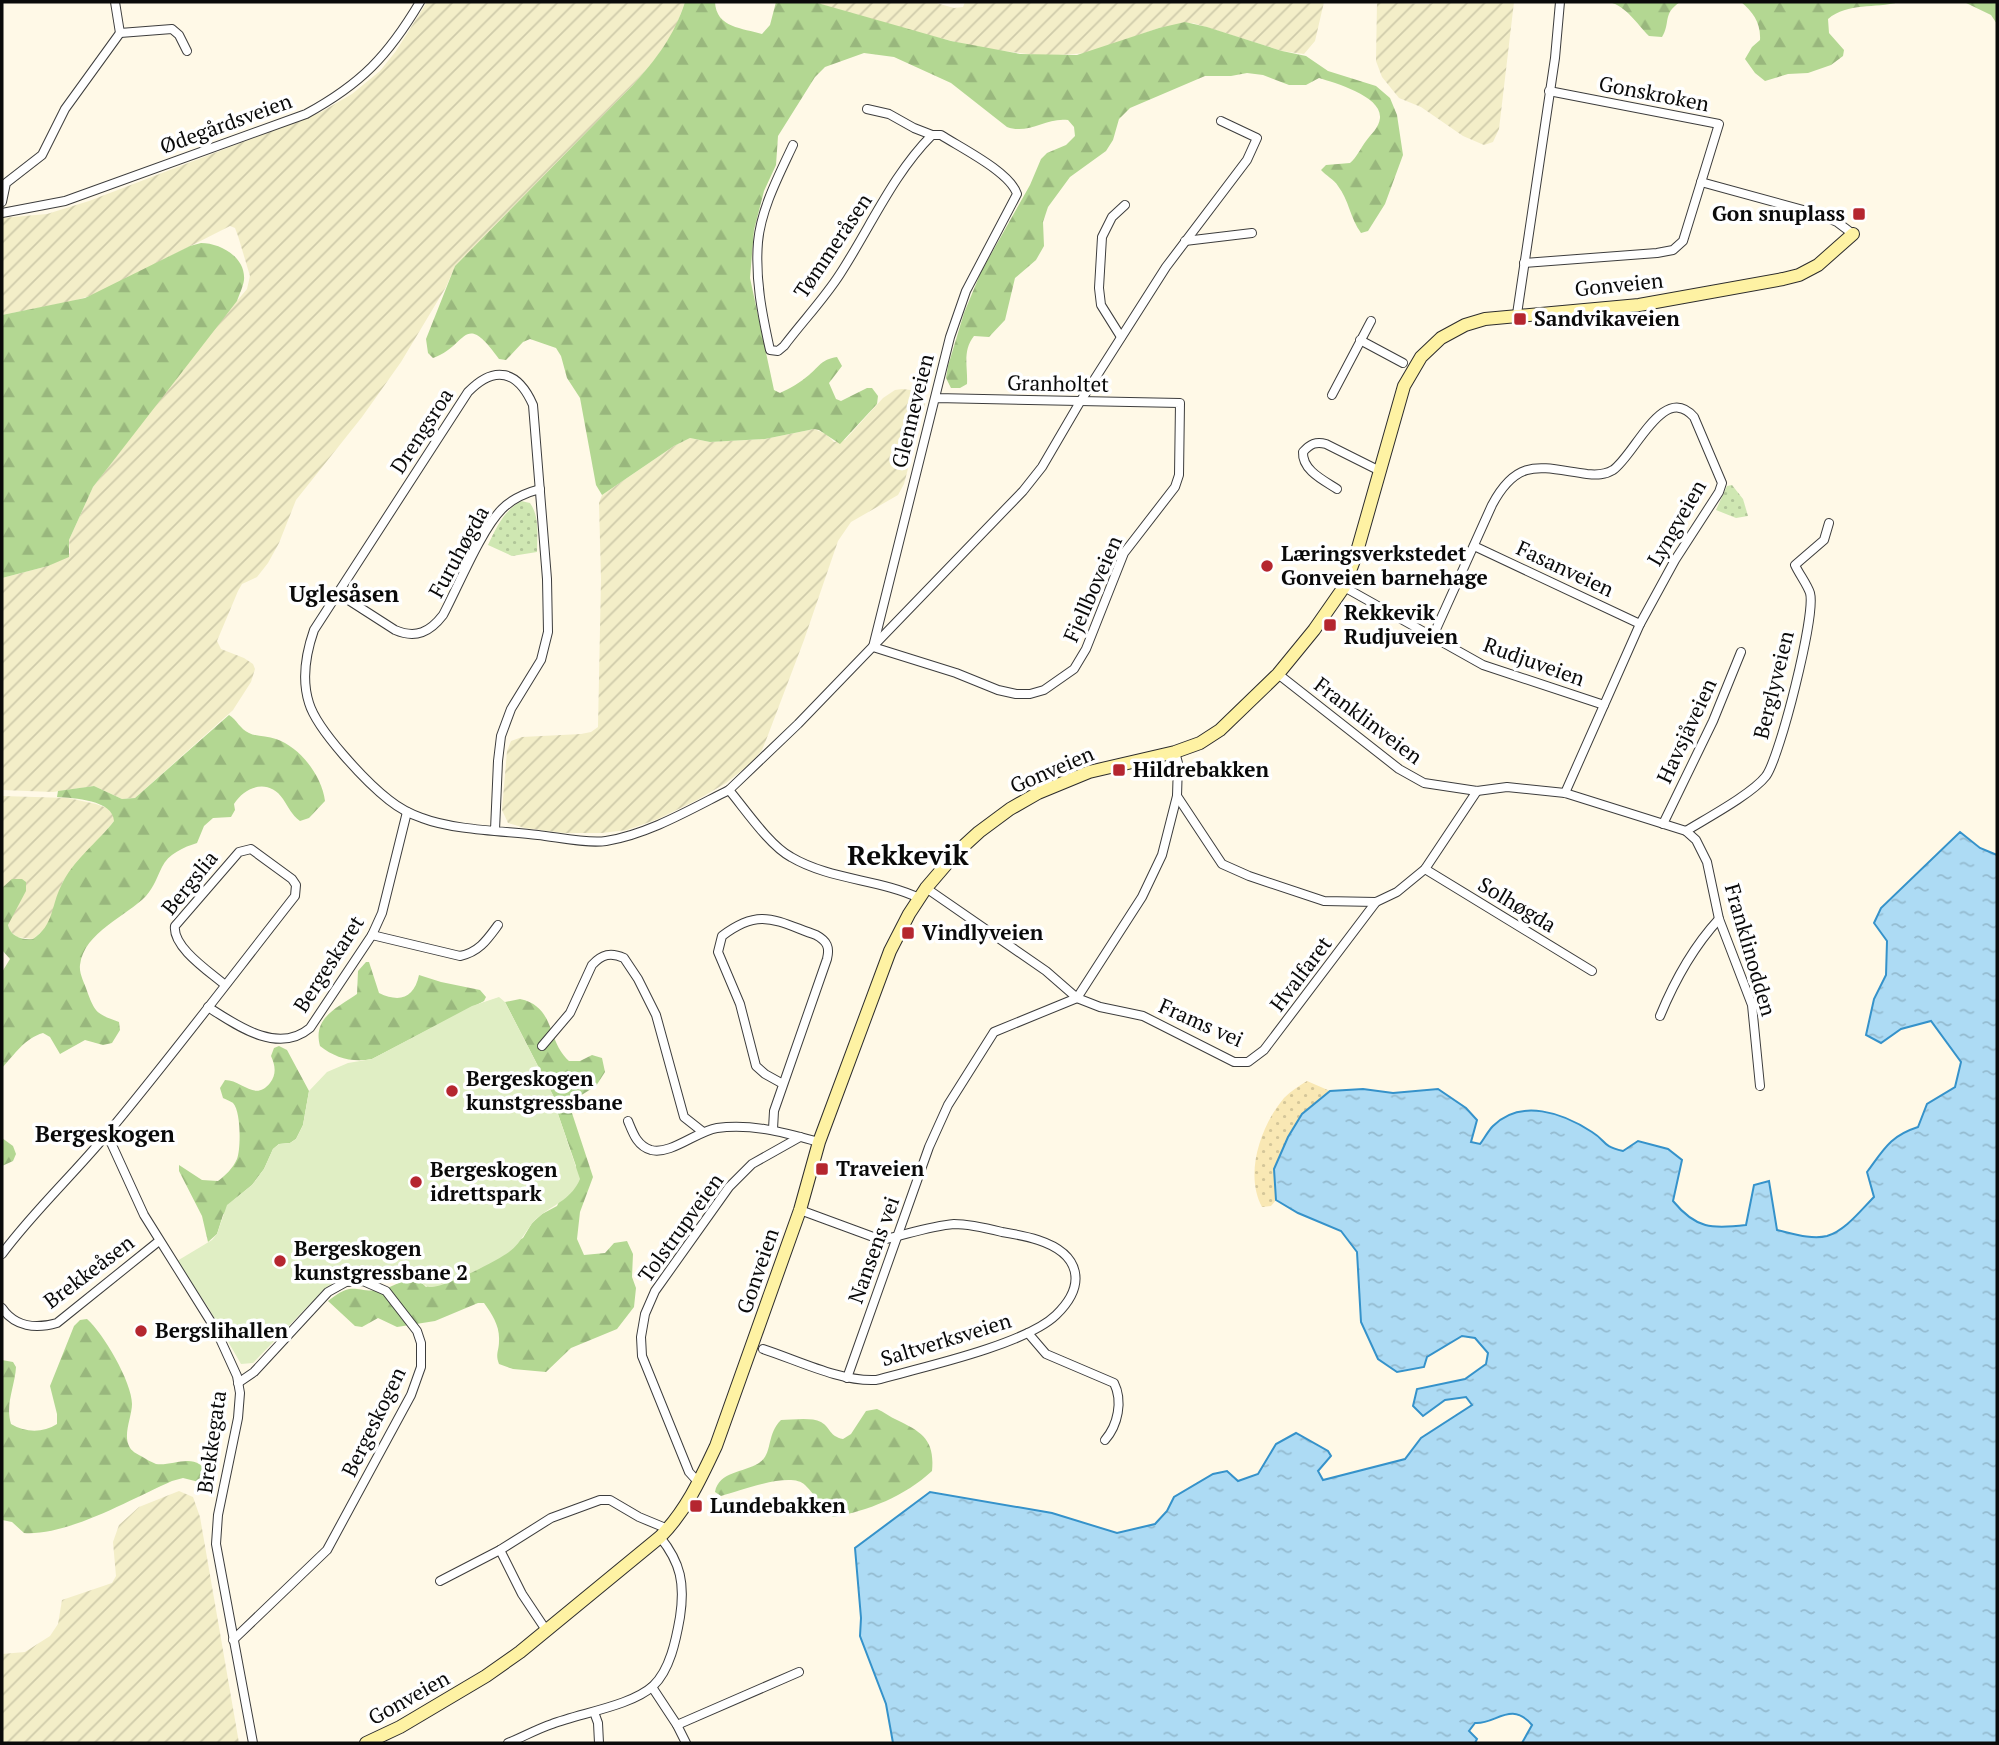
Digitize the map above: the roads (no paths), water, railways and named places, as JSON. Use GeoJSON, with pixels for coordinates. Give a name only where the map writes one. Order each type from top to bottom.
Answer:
{"type":"FeatureCollection","features":[{"type":"Feature","properties":{"kind":"street"},"geometry":{"type":"LineString","coordinates":[[2,202],[6,183],[42,155],[65,109],[120,33],[115,2]]}},
{"type":"Feature","properties":{"kind":"street","name":"Ødegårdsveien"},"geometry":{"type":"LineString","coordinates":[[2,214],[65,201],[306,114],[335,98],[383,58],[420,2]]}},
{"type":"Feature","properties":{"kind":"street"},"geometry":{"type":"LineString","coordinates":[[1517,314],[1560,2]]}},
{"type":"Feature","properties":{"kind":"street"},"geometry":{"type":"LineString","coordinates":[[120,33],[172,29],[179,35],[187,51]]}},
{"type":"Feature","properties":{"kind":"street","name":"Gonskroken"},"geometry":{"type":"LineString","coordinates":[[1524,263],[1673,250],[1683,242],[1719,124],[1549,91]]}},
{"type":"Feature","properties":{"kind":"street"},"geometry":{"type":"LineString","coordinates":[[866,109],[889,114],[932,135]]}},
{"type":"Feature","properties":{"kind":"street"},"geometry":{"type":"LineString","coordinates":[[923,893],[904,891],[806,865],[788,856],[750,817],[729,790],[873,647],[1023,491],[1042,467],[1121,337],[1185,241],[1247,160],[1257,138],[1221,121]]}},
{"type":"Feature","properties":{"kind":"street","name":"Tømmeråsen"},"geometry":{"type":"LineString","coordinates":[[793,145],[771,192],[758,240],[758,296],[770,350],[778,351],[840,276],[865,231],[932,135]]}},
{"type":"Feature","properties":{"kind":"street","name":"Glenneveien"},"geometry":{"type":"LineString","coordinates":[[873,647],[950,337],[966,291],[1017,194],[1009,182],[994,169],[941,135],[932,135]]}},
{"type":"Feature","properties":{"kind":"street"},"geometry":{"type":"LineString","coordinates":[[1701,181],[1818,214],[1837,222],[1853,234]]}},
{"type":"Feature","properties":{"kind":"street"},"geometry":{"type":"LineString","coordinates":[[1121,337],[1101,305],[1099,288],[1101,237],[1112,217],[1125,205]]}},
{"type":"Feature","properties":{"kind":"street"},"geometry":{"type":"LineString","coordinates":[[1185,241],[1252,233]]}},
{"type":"Feature","properties":{"kind":"street","name":"Gonveien"},"geometry":{"type":"LineString","coordinates":[[366,1743],[400,1727],[486,1676],[547,1630],[664,1533],[699,1483],[716,1446],[800,1209],[819,1142],[890,951],[923,893],[956,853],[979,832],[1038,793],[1107,767],[1175,752],[1199,743],[1220,730],[1278,674],[1344,587],[1356,555],[1404,386],[1421,357],[1441,338],[1465,325],[1485,319],[1639,305],[1799,275],[1818,265],[1853,234]]}},
{"type":"Feature","properties":{"kind":"street"},"geometry":{"type":"LineString","coordinates":[[1332,395],[1371,321]]}},
{"type":"Feature","properties":{"kind":"street"},"geometry":{"type":"LineString","coordinates":[[1360,340],[1403,363]]}},
{"type":"Feature","properties":{"kind":"street","name":"Drengsroa"},"geometry":{"type":"LineString","coordinates":[[495,830],[501,736],[511,709],[541,660],[548,632],[547,579],[533,405],[525,389],[511,377],[495,374],[485,377],[468,392],[339,594],[325,611],[309,645],[305,672],[313,714],[372,785],[407,812],[444,824],[495,830],[604,841],[640,831],[729,790]]}},
{"type":"Feature","properties":{"kind":"street","name":"Granholtet"},"geometry":{"type":"LineString","coordinates":[[936,398],[1180,403]]}},
{"type":"Feature","properties":{"kind":"street","name":"Fjellboveien"},"geometry":{"type":"LineString","coordinates":[[873,647],[1016,694],[1044,690],[1074,669],[1086,649],[1124,554],[1175,487],[1179,475],[1180,403]]}},
{"type":"Feature","properties":{"kind":"street","name":"Lyngveien"},"geometry":{"type":"LineString","coordinates":[[1433,636],[1500,489],[1515,474],[1531,467],[1544,467],[1583,474],[1606,474],[1616,468],[1657,417],[1667,409],[1680,407],[1695,417],[1722,483],[1716,499],[1675,560],[1640,624]]}},
{"type":"Feature","properties":{"kind":"street"},"geometry":{"type":"LineString","coordinates":[[1337,489],[1310,470],[1304,462],[1303,452],[1307,446],[1320,442],[1326,444],[1380,471]]}},
{"type":"Feature","properties":{"kind":"street","name":"Furuhøgda"},"geometry":{"type":"LineString","coordinates":[[339,594],[395,630],[405,634],[423,633],[443,615],[486,531],[500,510],[517,496],[540,489]]}},
{"type":"Feature","properties":{"kind":"street","name":"Berglyveien"},"geometry":{"type":"LineString","coordinates":[[1686,831],[1752,789],[1766,776],[1790,710],[1810,615],[1811,594],[1795,565],[1824,540],[1829,523]]}},
{"type":"Feature","properties":{"kind":"street","name":"Fasanveien"},"geometry":{"type":"LineString","coordinates":[[1474,546],[1640,624]]}},
{"type":"Feature","properties":{"kind":"street","name":"Rudjuveien"},"geometry":{"type":"LineString","coordinates":[[1344,587],[1483,665],[1604,705]]}},
{"type":"Feature","properties":{"kind":"street"},"geometry":{"type":"LineString","coordinates":[[1565,793],[1640,624]]}},
{"type":"Feature","properties":{"kind":"street","name":"Havsjåveien"},"geometry":{"type":"LineString","coordinates":[[1663,824],[1713,721],[1741,652]]}},
{"type":"Feature","properties":{"kind":"street","name":"Franklinveien"},"geometry":{"type":"LineString","coordinates":[[1278,674],[1410,777],[1436,786],[1477,791],[1507,787],[1565,793],[1686,831]]}},
{"type":"Feature","properties":{"kind":"street"},"geometry":{"type":"LineString","coordinates":[[1077,998],[1142,897],[1162,855],[1177,796],[1178,763],[1175,752]]}},
{"type":"Feature","properties":{"kind":"street"},"geometry":{"type":"LineString","coordinates":[[1177,796],[1222,863],[1250,876],[1324,901],[1376,902],[1397,892],[1425,869],[1477,791]]}},
{"type":"Feature","properties":{"kind":"street","name":"Bergeskaret"},"geometry":{"type":"LineString","coordinates":[[208,1007],[252,1033],[279,1038],[303,1034],[317,1019],[372,935],[382,913],[407,812]]}},
{"type":"Feature","properties":{"kind":"street","name":"Franklinodden"},"geometry":{"type":"LineString","coordinates":[[1686,831],[1702,849],[1707,862],[1719,919],[1752,1005],[1760,1086]]}},
{"type":"Feature","properties":{"kind":"street","name":"Bergslia"},"geometry":{"type":"LineString","coordinates":[[107,1134],[208,1007],[295,896],[297,890],[292,879],[251,849],[239,852],[175,926],[176,938],[185,950],[225,985]]}},
{"type":"Feature","properties":{"kind":"street","name":"Solhøgda"},"geometry":{"type":"LineString","coordinates":[[1425,869],[1592,971]]}},
{"type":"Feature","properties":{"kind":"street","name":"Frams vei"},"geometry":{"type":"LineString","coordinates":[[923,893],[1046,971],[1077,998],[1100,1007],[1143,1016],[1234,1062],[1248,1062]]}},
{"type":"Feature","properties":{"kind":"street","name":"Hvalfaret"},"geometry":{"type":"LineString","coordinates":[[1248,1062],[1264,1050],[1280,1031],[1376,902]]}},
{"type":"Feature","properties":{"kind":"street"},"geometry":{"type":"LineString","coordinates":[[774,1129],[774,1111],[829,951],[825,940],[816,935],[760,917],[742,923],[722,936],[718,952],[740,1004],[756,1066],[783,1084]]}},
{"type":"Feature","properties":{"kind":"street"},"geometry":{"type":"LineString","coordinates":[[1660,1016],[1667,999],[1707,933],[1719,919]]}},
{"type":"Feature","properties":{"kind":"street"},"geometry":{"type":"LineString","coordinates":[[372,935],[460,956],[472,954],[498,925]]}},
{"type":"Feature","properties":{"kind":"street"},"geometry":{"type":"LineString","coordinates":[[542,1046],[570,1013],[598,958],[607,954],[624,958],[651,1003],[684,1117],[703,1132]]}},
{"type":"Feature","properties":{"kind":"street","name":"Nansens vei"},"geometry":{"type":"LineString","coordinates":[[847,1378],[929,1147],[948,1105],[994,1031],[1077,998]]}},
{"type":"Feature","properties":{"kind":"street"},"geometry":{"type":"LineString","coordinates":[[628,1121],[634,1137],[651,1150],[663,1150],[703,1132],[719,1128],[774,1129],[819,1142]]}},
{"type":"Feature","properties":{"kind":"street"},"geometry":{"type":"LineString","coordinates":[[2,1254],[107,1134]]}},
{"type":"Feature","properties":{"kind":"street","name":"Brekkegata"},"geometry":{"type":"LineString","coordinates":[[107,1134],[132,1194],[220,1337],[238,1383],[238,1418],[218,1515],[216,1544],[253,1743]]}},
{"type":"Feature","properties":{"kind":"street","name":"Tolstrupveien"},"geometry":{"type":"LineString","coordinates":[[699,1483],[689,1472],[642,1356],[641,1337],[645,1314],[655,1291],[729,1187],[752,1164],[800,1137]]}},
{"type":"Feature","properties":{"kind":"street"},"geometry":{"type":"LineString","coordinates":[[800,1209],[876,1238],[898,1236]]}},
{"type":"Feature","properties":{"kind":"street","name":"Saltverksveien"},"geometry":{"type":"LineString","coordinates":[[764,1349],[847,1378],[876,1380],[985,1349],[1028,1333],[1054,1318],[1071,1298],[1077,1282],[1068,1259],[1059,1250],[1038,1240],[955,1224],[898,1236]]}},
{"type":"Feature","properties":{"kind":"street","name":"Brekkeåsen"},"geometry":{"type":"LineString","coordinates":[[2,1308],[15,1321],[24,1325],[44,1326],[57,1323],[159,1241]]}},
{"type":"Feature","properties":{"kind":"street","name":"Bergeskogen"},"geometry":{"type":"LineString","coordinates":[[233,1640],[327,1550],[411,1395],[421,1367],[421,1343],[407,1316],[386,1291],[363,1281],[346,1282],[328,1292],[254,1372],[238,1383]]}},
{"type":"Feature","properties":{"kind":"street"},"geometry":{"type":"LineString","coordinates":[[1028,1333],[1046,1354],[1114,1383],[1117,1389],[1117,1418],[1112,1432],[1105,1440]]}},
{"type":"Feature","properties":{"kind":"street"},"geometry":{"type":"LineString","coordinates":[[440,1581],[500,1550],[557,1515],[600,1500],[610,1500],[664,1533],[677,1560],[681,1613],[670,1658],[662,1675],[652,1687],[639,1695],[554,1723],[508,1743]]}},
{"type":"Feature","properties":{"kind":"street"},"geometry":{"type":"LineString","coordinates":[[500,1550],[522,1594],[547,1630]]}},
{"type":"Feature","properties":{"kind":"street"},"geometry":{"type":"LineString","coordinates":[[677,1725],[800,1672]]}},
{"type":"Feature","properties":{"kind":"street"},"geometry":{"type":"LineString","coordinates":[[652,1687],[677,1725],[685,1743]]}},
{"type":"Feature","properties":{"kind":"street"},"geometry":{"type":"LineString","coordinates":[[594,1712],[599,1743]]}},
{"type":"Feature","properties":{"kind":"water"},"geometry":{"type":"Polygon","coordinates":[[[1960,832],[1980,848],[1997,855],[1997,1743],[1522,1743],[1532,1725],[1517,1714],[1510,1714],[1475,1723],[1469,1731],[1477,1739],[1475,1743],[893,1743],[886,1704],[860,1636],[855,1548],[930,1492],[1052,1513],[1117,1533],[1155,1524],[1167,1511],[1174,1497],[1213,1474],[1227,1471],[1238,1481],[1258,1474],[1276,1444],[1296,1433],[1328,1451],[1331,1456],[1318,1471],[1323,1480],[1405,1459],[1421,1438],[1472,1405],[1466,1397],[1445,1400],[1423,1416],[1413,1406],[1417,1389],[1465,1379],[1486,1364],[1488,1353],[1475,1338],[1462,1336],[1427,1357],[1424,1367],[1397,1372],[1378,1359],[1361,1322],[1357,1252],[1341,1231],[1298,1213],[1276,1200],[1274,1169],[1288,1137],[1302,1114],[1330,1091],[1363,1089],[1393,1093],[1438,1089],[1466,1108],[1477,1120],[1471,1142],[1480,1144],[1491,1128],[1504,1117],[1516,1112],[1542,1111],[1581,1125],[1616,1149],[1623,1151],[1638,1141],[1668,1149],[1682,1160],[1673,1201],[1689,1217],[1705,1225],[1746,1225],[1754,1185],[1769,1181],[1777,1230],[1801,1236],[1821,1237],[1846,1225],[1874,1197],[1867,1172],[1883,1150],[1894,1139],[1918,1127],[1927,1104],[1955,1087],[1961,1062],[1931,1021],[1901,1029],[1881,1043],[1866,1035],[1874,999],[1886,975],[1887,941],[1874,923],[1881,908],[1960,832]]]}},
{"type":"Feature","properties":{"kind":"place","name":"Gon snuplass"},"geometry":{"type":"Point","coordinates":[1859,214]}},
{"type":"Feature","properties":{"kind":"place","name":"Sandvikaveien"},"geometry":{"type":"Point","coordinates":[1520,319]}},
{"type":"Feature","properties":{"kind":"place","name":"Læringsverkstedet Gonveien barnehage"},"geometry":{"type":"Point","coordinates":[1267,566]}},
{"type":"Feature","properties":{"kind":"place","name":"Rekkevik Rudjuveien"},"geometry":{"type":"Point","coordinates":[1330,625]}},
{"type":"Feature","properties":{"kind":"place","name":"Hildrebakken"},"geometry":{"type":"Point","coordinates":[1119,770]}},
{"type":"Feature","properties":{"kind":"place","name":"Vindlyveien"},"geometry":{"type":"Point","coordinates":[908,933]}},
{"type":"Feature","properties":{"kind":"place","name":"Bergeskogen kunstgressbane"},"geometry":{"type":"Point","coordinates":[452,1091]}},
{"type":"Feature","properties":{"kind":"place","name":"Traveien"},"geometry":{"type":"Point","coordinates":[822,1169]}},
{"type":"Feature","properties":{"kind":"place","name":"Bergeskogen idrettspark"},"geometry":{"type":"Point","coordinates":[416,1182]}},
{"type":"Feature","properties":{"kind":"place","name":"Bergeskogen kunstgressbane 2"},"geometry":{"type":"Point","coordinates":[280,1261]}},
{"type":"Feature","properties":{"kind":"place","name":"Bergslihallen"},"geometry":{"type":"Point","coordinates":[141,1331]}},
{"type":"Feature","properties":{"kind":"place","name":"Lundebakken"},"geometry":{"type":"Point","coordinates":[696,1506]}},
{"type":"Feature","properties":{"kind":"district","name":"Uglesåsen"},"geometry":{"type":"Point","coordinates":[344,594]}},
{"type":"Feature","properties":{"kind":"district","name":"Rekkevik"},"geometry":{"type":"Point","coordinates":[908,855]}},
{"type":"Feature","properties":{"kind":"district","name":"Bergeskogen"},"geometry":{"type":"Point","coordinates":[105,1134]}}]}
